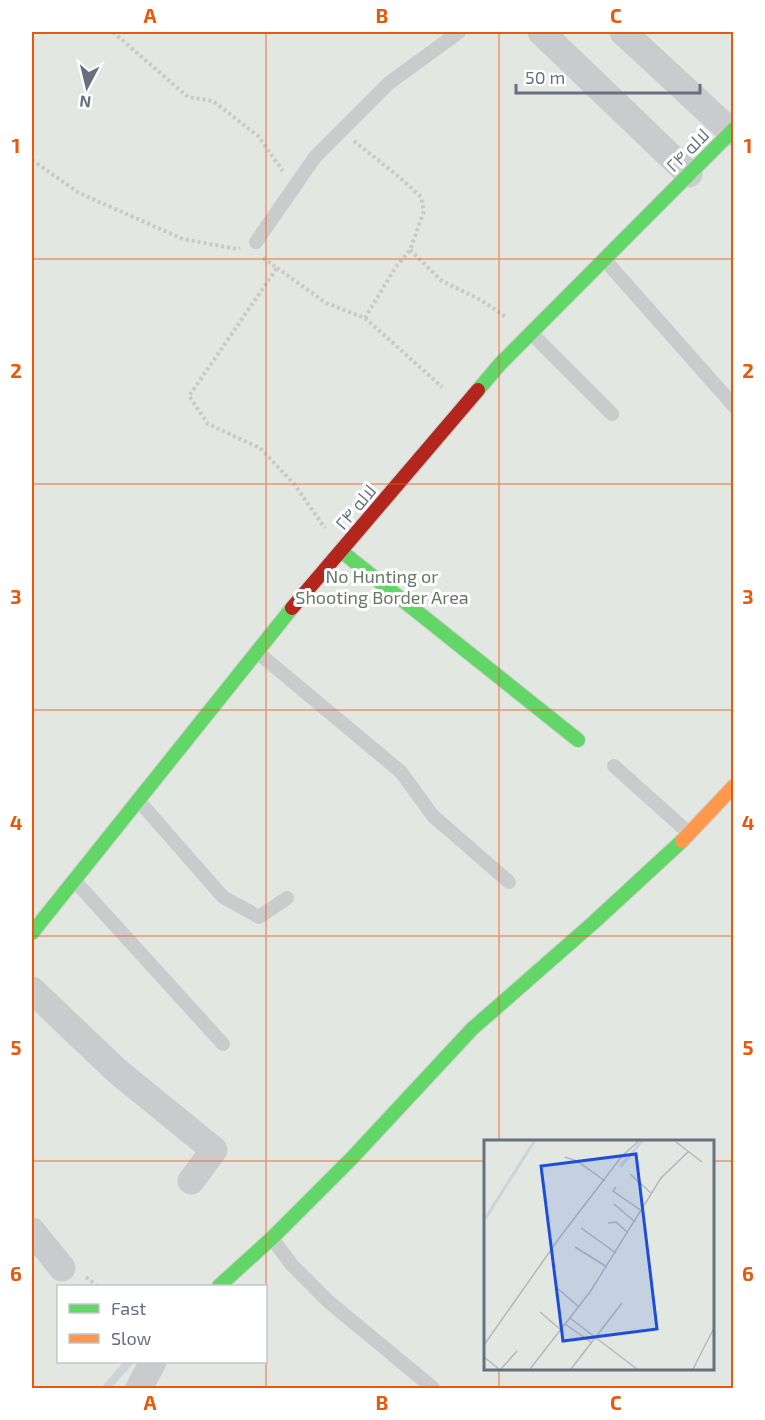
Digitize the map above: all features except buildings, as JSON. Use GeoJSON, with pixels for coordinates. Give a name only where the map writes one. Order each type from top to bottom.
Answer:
{"type":"FeatureCollection","features":[{"type":"Feature","properties":{"kind":"street"},"geometry":{"type":"LineString","coordinates":[[541,32],[689,174]]}},
{"type":"Feature","properties":{"kind":"street"},"geometry":{"type":"LineString","coordinates":[[623,32],[732,130]]}},
{"type":"Feature","properties":{"kind":"street","name":"لاله ۲۴"},"geometry":{"type":"LineString","coordinates":[[32,933],[257,652],[500,364],[732,130]]}},
{"type":"Feature","properties":{"kind":"street"},"geometry":{"type":"LineString","coordinates":[[341,551],[578,740]]}},
{"type":"Feature","properties":{"kind":"street"},"geometry":{"type":"LineString","coordinates":[[221,1285],[352,1158],[472,1029],[690,834],[734,786]]}},
{"type":"Feature","properties":{"kind":"street"},"geometry":{"type":"LineString","coordinates":[[32,990],[117,1071],[214,1150],[191,1181]]}},
{"type":"Feature","properties":{"kind":"street"},"geometry":{"type":"LineString","coordinates":[[32,1232],[62,1268]]}},
{"type":"Feature","properties":{"kind":"street"},"geometry":{"type":"LineString","coordinates":[[139,1389],[152,1363]]}},
{"type":"Feature","properties":{"kind":"lane"},"geometry":{"type":"LineString","coordinates":[[256,242],[315,157],[390,83],[459,32]]}},
{"type":"Feature","properties":{"kind":"lane"},"geometry":{"type":"LineString","coordinates":[[604,259],[734,406]]}},
{"type":"Feature","properties":{"kind":"lane"},"geometry":{"type":"LineString","coordinates":[[531,333],[612,414]]}},
{"type":"Feature","properties":{"kind":"lane"},"geometry":{"type":"LineString","coordinates":[[257,652],[401,772],[433,816],[509,882]]}},
{"type":"Feature","properties":{"kind":"lane"},"geometry":{"type":"LineString","coordinates":[[614,766],[690,834]]}},
{"type":"Feature","properties":{"kind":"lane"},"geometry":{"type":"LineString","coordinates":[[138,800],[223,897],[259,917],[287,898]]}},
{"type":"Feature","properties":{"kind":"lane"},"geometry":{"type":"LineString","coordinates":[[74,880],[223,1044]]}},
{"type":"Feature","properties":{"kind":"lane"},"geometry":{"type":"LineString","coordinates":[[272,1238],[291,1264],[328,1302],[433,1389]]}},
{"type":"Feature","properties":{"kind":"path"},"geometry":{"type":"LineString","coordinates":[[113,32],[188,97],[213,101],[258,136],[294,188]]}},
{"type":"Feature","properties":{"kind":"path"},"geometry":{"type":"LineString","coordinates":[[341,131],[421,197],[424,211],[410,250],[395,268],[365,318]]}},
{"type":"Feature","properties":{"kind":"path"},"geometry":{"type":"LineString","coordinates":[[32,159],[80,193],[183,239],[237,249],[256,242],[259,255],[326,303],[365,318],[464,406]]}},
{"type":"Feature","properties":{"kind":"path"},"geometry":{"type":"LineString","coordinates":[[410,250],[442,281],[481,300],[531,333]]}},
{"type":"Feature","properties":{"kind":"path"},"geometry":{"type":"LineString","coordinates":[[277,268],[189,396],[208,423],[260,448],[294,484],[341,551]]}},
{"type":"Feature","properties":{"kind":"green space","name":"No Hunting or Shooting Border Area"},"geometry":{"type":"Polygon","coordinates":[[[32,32],[733,32],[733,1388],[32,1388],[32,32]]]}},
{"type":"Feature","properties":{"kind":"waterway"},"geometry":{"type":"LineString","coordinates":[[106,1388],[128,1363]]}},
{"type":"Feature","properties":{"kind":"traffic: fast"},"geometry":{"type":"LineString","coordinates":[[478,390],[500,364],[734,129]]}},
{"type":"Feature","properties":{"kind":"traffic: fast"},"geometry":{"type":"LineString","coordinates":[[341,551],[578,740]]}},
{"type":"Feature","properties":{"kind":"traffic: fast"},"geometry":{"type":"LineString","coordinates":[[32,933],[292,608]]}},
{"type":"Feature","properties":{"kind":"traffic: fast"},"geometry":{"type":"LineString","coordinates":[[220,1285],[272,1238],[352,1158],[472,1029],[682,841]]}},
{"type":"Feature","properties":{"kind":"traffic: slow"},"geometry":{"type":"LineString","coordinates":[[682,841],[734,786]]}},
{"type":"Feature","properties":{"kind":"traffic: jam"},"geometry":{"type":"LineString","coordinates":[[292,608],[478,390]]}}]}
